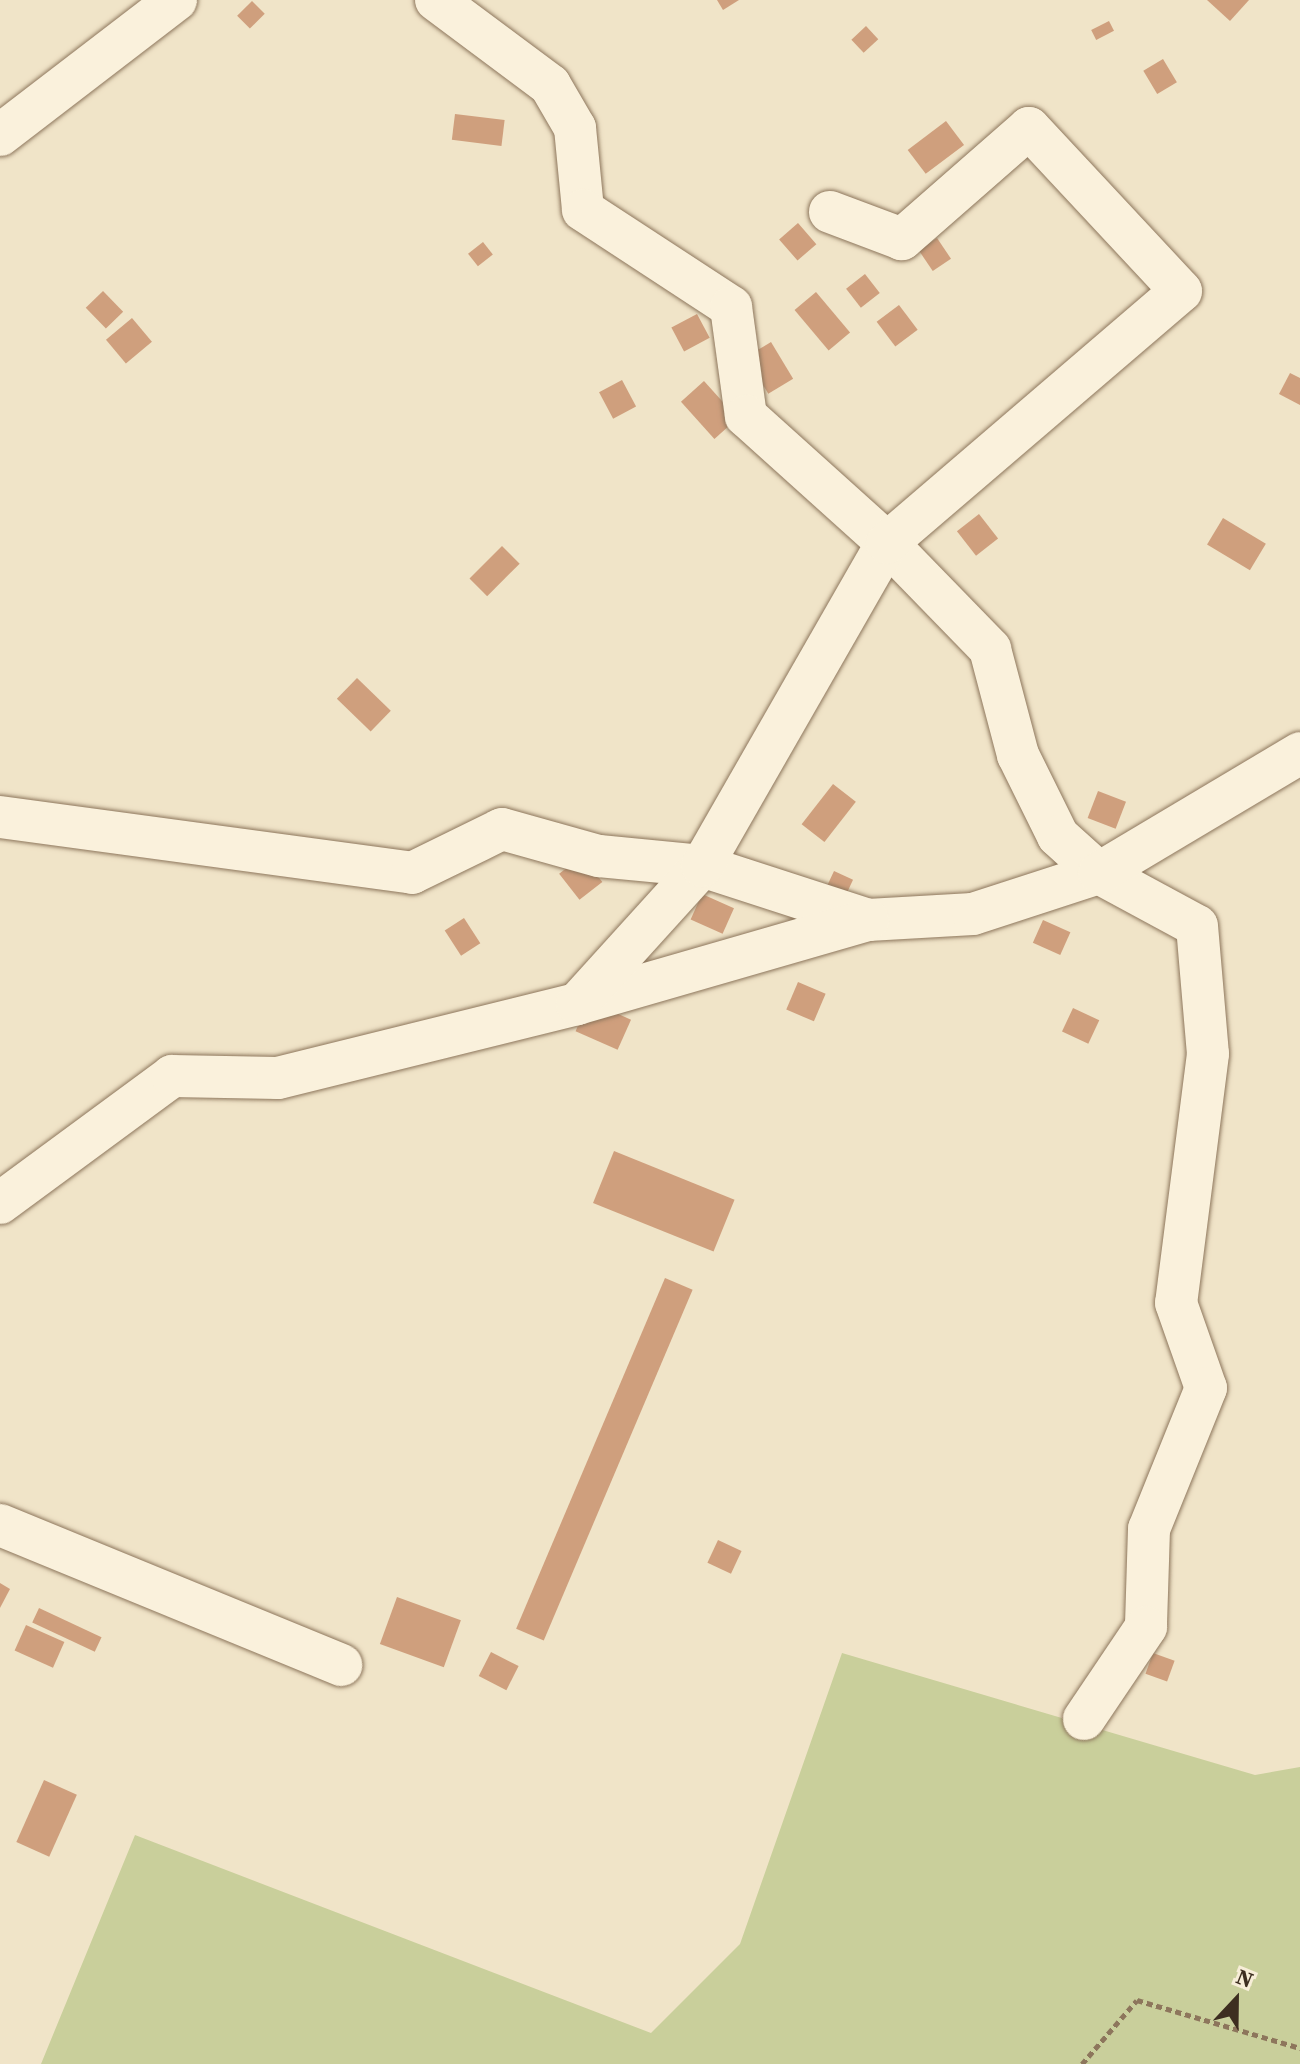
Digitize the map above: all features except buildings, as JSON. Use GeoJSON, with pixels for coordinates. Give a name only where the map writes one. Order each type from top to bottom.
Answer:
{"type":"FeatureCollection","features":[{"type":"Feature","properties":{"kind":"street"},"geometry":{"type":"LineString","coordinates":[[0,135],[176,0]]}},
{"type":"Feature","properties":{"kind":"street"},"geometry":{"type":"LineString","coordinates":[[436,0],[550,85],[575,128],[583,210],[731,307],[746,416],[887,543],[990,649],[1018,755],[1058,836],[1099,873],[1197,926],[1208,1054],[1176,1303],[1206,1388],[1149,1529],[1146,1627],[1084,1719]]}},
{"type":"Feature","properties":{"kind":"street"},"geometry":{"type":"LineString","coordinates":[[577,1004],[702,866],[887,543],[1181,291],[1029,128],[902,239],[830,212]]}},
{"type":"Feature","properties":{"kind":"street"},"geometry":{"type":"LineString","coordinates":[[0,1203],[172,1076],[278,1078],[577,1004],[868,920],[973,914],[1099,873],[1300,753]]}},
{"type":"Feature","properties":{"kind":"street"},"geometry":{"type":"LineString","coordinates":[[0,817],[412,873],[502,829],[599,856],[702,866],[868,920]]}},
{"type":"Feature","properties":{"kind":"street"},"geometry":{"type":"LineString","coordinates":[[0,1525],[341,1665]]}},
{"type":"Feature","properties":{"kind":"path"},"geometry":{"type":"LineString","coordinates":[[1082,2064],[1137,2000],[1300,2048]]}},
{"type":"Feature","properties":{"kind":"green space"},"geometry":{"type":"Polygon","coordinates":[[[842,1653],[1255,1775],[1300,1767],[1300,2064],[41,2064],[135,1835],[651,2033],[740,1944],[842,1653]]]}}]}
